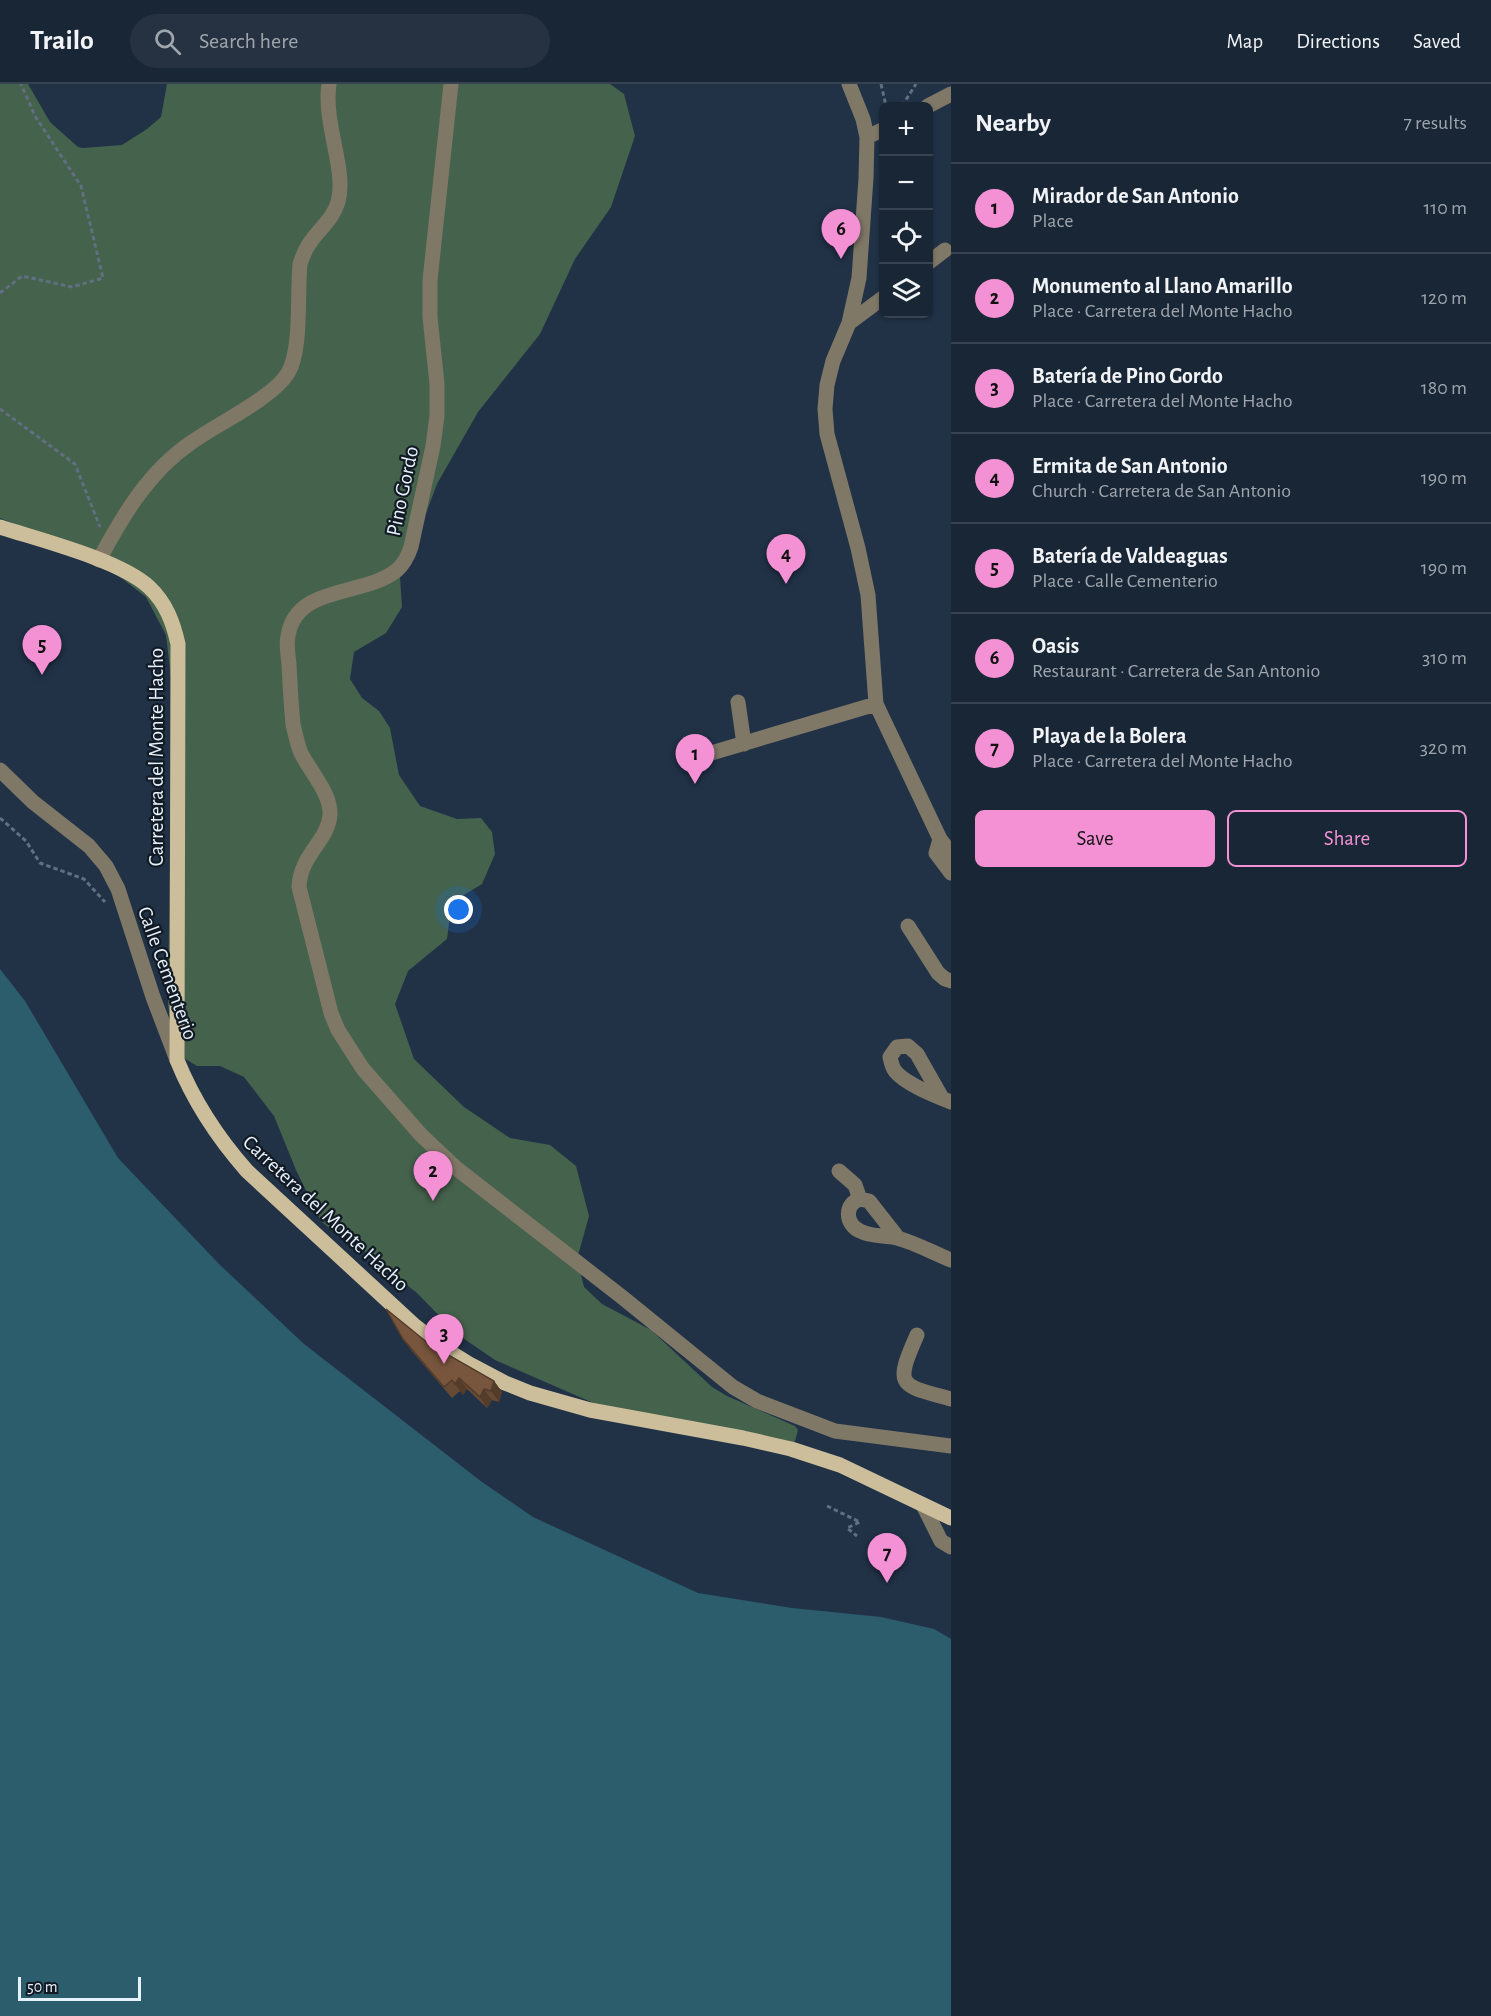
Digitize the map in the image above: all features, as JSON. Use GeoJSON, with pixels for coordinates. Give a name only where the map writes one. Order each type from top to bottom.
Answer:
{"type":"FeatureCollection","features":[{"type":"Feature","properties":{"kind":"main road","name":"Carretera del Monte Hacho"},"geometry":{"type":"LineString","coordinates":[[0,527],[99,560],[131,574],[148,586],[163,603],[173,622],[178,644],[177,1060],[206,1119],[247,1171],[416,1326],[442,1347],[505,1383],[560,1403],[791,1449],[840,1465],[951,1518]]}},
{"type":"Feature","properties":{"kind":"street"},"geometry":{"type":"LineString","coordinates":[[99,560],[122,516],[154,475],[190,443],[276,388],[289,372],[296,353],[300,264],[304,251],[332,216],[338,201],[340,185],[338,167],[328,120],[329,84]]}},
{"type":"Feature","properties":{"kind":"street","name":"Pino Gordo"},"geometry":{"type":"LineString","coordinates":[[451,84],[430,280],[430,317],[438,384],[437,416],[433,446],[411,547],[402,564],[387,577],[316,600],[303,608],[293,621],[288,637],[293,724],[296,738],[307,765],[328,801],[330,814],[328,826],[302,866],[298,887],[326,996],[338,1030],[370,1077],[421,1135],[456,1168],[622,1297],[733,1388],[757,1401],[836,1431],[951,1446]]}},
{"type":"Feature","properties":{"kind":"street"},"geometry":{"type":"LineString","coordinates":[[849,84],[863,118],[867,137],[859,278],[849,323],[833,361],[827,385],[825,409],[831,450],[858,548],[868,595],[876,704],[940,839],[951,854]]}},
{"type":"Feature","properties":{"kind":"street"},"geometry":{"type":"LineString","coordinates":[[933,103],[951,94]]}},
{"type":"Feature","properties":{"kind":"street"},"geometry":{"type":"LineString","coordinates":[[867,137],[879,131]]}},
{"type":"Feature","properties":{"kind":"street"},"geometry":{"type":"LineString","coordinates":[[933,259],[945,250]]}},
{"type":"Feature","properties":{"kind":"street"},"geometry":{"type":"LineString","coordinates":[[849,323],[879,301]]}},
{"type":"Feature","properties":{"kind":"street"},"geometry":{"type":"LineString","coordinates":[[738,702],[744,744]]}},
{"type":"Feature","properties":{"kind":"street"},"geometry":{"type":"LineString","coordinates":[[708,754],[876,704]]}},
{"type":"Feature","properties":{"kind":"street","name":"Calle Cementerio"},"geometry":{"type":"LineString","coordinates":[[0,770],[33,802],[89,846],[106,866],[118,889],[124,915],[177,1060]]}},
{"type":"Feature","properties":{"kind":"street"},"geometry":{"type":"LineString","coordinates":[[940,839],[936,846],[936,853],[951,873]]}},
{"type":"Feature","properties":{"kind":"street"},"geometry":{"type":"LineString","coordinates":[[908,926],[938,973],[951,981]]}},
{"type":"Feature","properties":{"kind":"street"},"geometry":{"type":"LineString","coordinates":[[839,1171],[855,1185],[860,1199]]}},
{"type":"Feature","properties":{"kind":"street"},"geometry":{"type":"LineString","coordinates":[[898,1238],[869,1201],[860,1199],[851,1204],[848,1210],[849,1220],[855,1228],[871,1235],[898,1238],[951,1260]]}},
{"type":"Feature","properties":{"kind":"street"},"geometry":{"type":"LineString","coordinates":[[917,1335],[904,1365],[903,1371],[907,1382],[917,1390],[951,1399]]}},
{"type":"Feature","properties":{"kind":"street"},"geometry":{"type":"LineString","coordinates":[[923,1505],[941,1541],[951,1547]]}},
{"type":"Feature","properties":{"kind":"path"},"geometry":{"type":"LineString","coordinates":[[0,293],[22,276],[72,287],[103,278],[81,186],[35,116],[21,84]]}},
{"type":"Feature","properties":{"kind":"path"},"geometry":{"type":"LineString","coordinates":[[881,84],[885,102]]}},
{"type":"Feature","properties":{"kind":"path"},"geometry":{"type":"LineString","coordinates":[[905,102],[916,84]]}},
{"type":"Feature","properties":{"kind":"path"},"geometry":{"type":"LineString","coordinates":[[0,409],[75,464],[107,545]]}},
{"type":"Feature","properties":{"kind":"path"},"geometry":{"type":"LineString","coordinates":[[0,818],[26,841],[40,863],[84,879],[110,907]]}},
{"type":"Feature","properties":{"kind":"path"},"geometry":{"type":"LineString","coordinates":[[827,1506],[860,1522],[847,1528],[858,1536]]}},
{"type":"Feature","properties":{"kind":"green space"},"geometry":{"type":"Polygon","coordinates":[[[0,84],[28,84],[50,122],[78,147],[83,148],[122,145],[147,129],[161,117],[167,84],[610,84],[624,94],[635,136],[611,207],[575,259],[540,334],[478,412],[437,484],[400,577],[402,607],[386,633],[354,652],[350,679],[362,698],[379,711],[390,728],[399,775],[420,806],[457,819],[481,818],[492,832],[495,854],[482,884],[454,901],[447,939],[408,971],[395,1004],[414,1059],[464,1107],[510,1138],[550,1145],[576,1166],[589,1216],[577,1259],[584,1287],[602,1304],[651,1330],[712,1387],[795,1426],[798,1430],[795,1441],[783,1451],[598,1405],[495,1360],[457,1334],[417,1293],[351,1241],[334,1232],[321,1221],[296,1170],[274,1116],[244,1077],[220,1066],[197,1066],[182,1057],[171,1028],[168,1004],[172,686],[166,635],[146,597],[124,580],[80,551],[0,518],[0,84]]]}},
{"type":"Feature","properties":{"kind":"water"},"geometry":{"type":"Polygon","coordinates":[[[0,969],[25,1001],[118,1158],[220,1265],[304,1344],[482,1482],[533,1517],[698,1593],[792,1608],[881,1617],[934,1629],[951,1639],[951,2016],[0,2016],[0,969]]]}},
{"type":"Feature","properties":{"kind":"building"},"geometry":{"type":"Polygon","coordinates":[[[386,1309],[429,1344],[494,1381],[491,1391],[484,1389],[480,1397],[459,1378],[455,1384],[452,1380],[444,1387],[403,1339],[386,1309]]]}},
{"type":"Feature","properties":{"kind":"place","name":"Oasis"},"geometry":{"type":"Point","coordinates":[841,259]}},
{"type":"Feature","properties":{"kind":"place","name":"Ermita de San Antonio"},"geometry":{"type":"Point","coordinates":[786,584]}},
{"type":"Feature","properties":{"kind":"place","name":"Batería de Valdeaguas"},"geometry":{"type":"Point","coordinates":[42,675]}},
{"type":"Feature","properties":{"kind":"place","name":"Mirador de San Antonio"},"geometry":{"type":"Point","coordinates":[695,784]}},
{"type":"Feature","properties":{"kind":"place","name":"Monumento al Llano Amarillo"},"geometry":{"type":"Point","coordinates":[433,1201]}},
{"type":"Feature","properties":{"kind":"place","name":"Batería de Pino Gordo"},"geometry":{"type":"Point","coordinates":[444,1364]}},
{"type":"Feature","properties":{"kind":"place","name":"Playa de la Bolera"},"geometry":{"type":"Point","coordinates":[887,1583]}}]}
